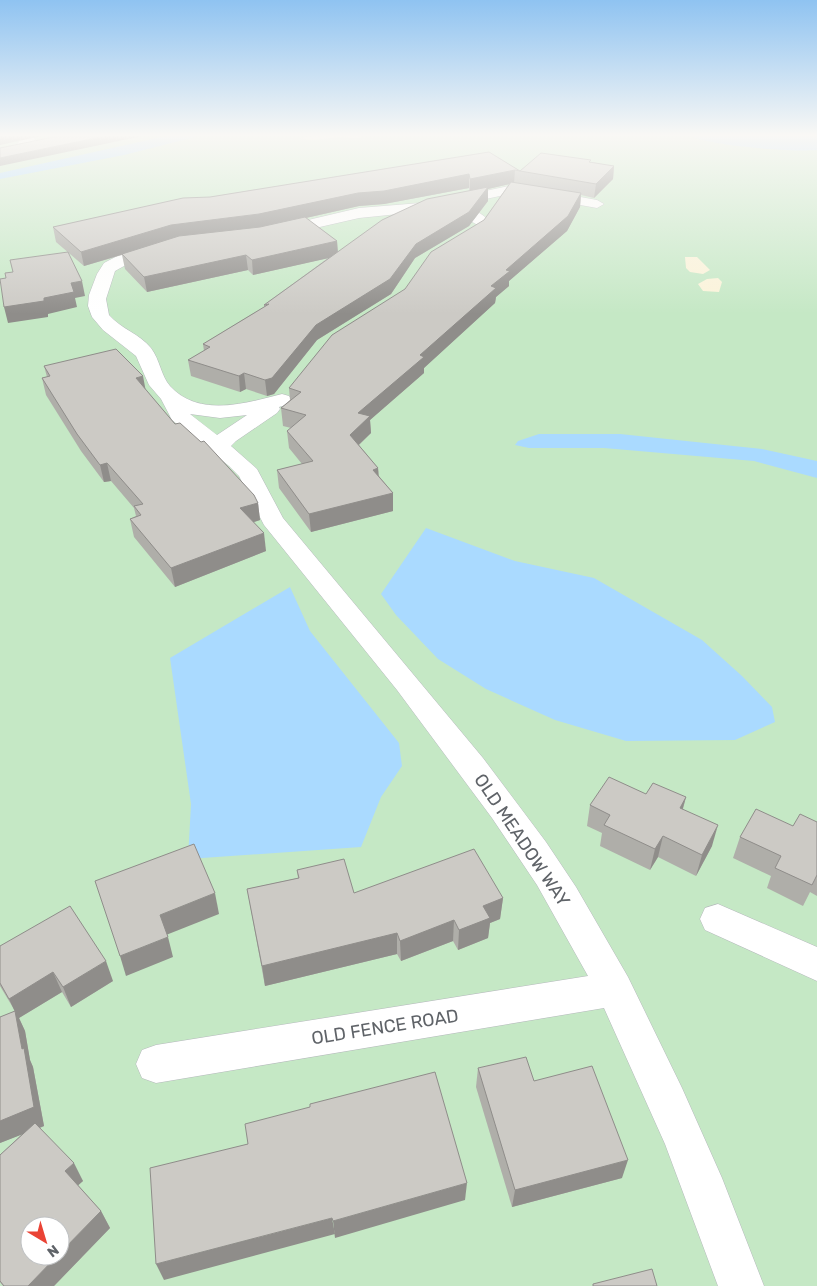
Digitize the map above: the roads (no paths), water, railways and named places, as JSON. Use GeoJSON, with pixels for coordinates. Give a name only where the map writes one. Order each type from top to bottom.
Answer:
{"type":"FeatureCollection","features":[{"type":"Feature","properties":{"kind":"street"},"geometry":{"type":"LineString","coordinates":[[261,235],[359,213],[433,206],[487,194]]}},
{"type":"Feature","properties":{"kind":"street"},"geometry":{"type":"LineString","coordinates":[[433,206],[465,211],[477,228],[502,194]]}},
{"type":"Feature","properties":{"kind":"street"},"geometry":{"type":"LineString","coordinates":[[547,194],[597,204]]}},
{"type":"Feature","properties":{"kind":"street","name":"OLD MEADOW WAY"},"geometry":{"type":"LineString","coordinates":[[175,245],[114,264],[109,268],[96,301],[102,317],[148,358],[162,389],[171,398],[179,416],[237,461],[249,474],[272,520],[485,782],[536,854],[588,940],[614,989],[671,1108],[741,1286]]}},
{"type":"Feature","properties":{"kind":"street"},"geometry":{"type":"LineString","coordinates":[[171,398],[184,406],[213,412],[239,411],[287,393],[228,436],[219,447]]}},
{"type":"Feature","properties":{"kind":"street"},"geometry":{"type":"LineString","coordinates":[[718,919],[817,965]]}},
{"type":"Feature","properties":{"kind":"street","name":"OLD FENCE ROAD"},"geometry":{"type":"LineString","coordinates":[[156,1064],[614,989]]}},
{"type":"Feature","properties":{"kind":"water"},"geometry":{"type":"Polygon","coordinates":[[[539,434],[620,434],[762,449],[817,461],[817,478],[754,461],[604,448],[529,448],[515,445],[518,441],[539,434]]]}},
{"type":"Feature","properties":{"kind":"water"},"geometry":{"type":"Polygon","coordinates":[[[426,528],[515,561],[594,578],[702,640],[742,676],[772,707],[775,722],[735,740],[626,741],[555,720],[486,689],[438,659],[396,615],[381,594],[426,528]]]}},
{"type":"Feature","properties":{"kind":"water"},"geometry":{"type":"Polygon","coordinates":[[[290,587],[310,631],[399,743],[402,766],[381,797],[361,847],[188,859],[191,804],[170,658],[290,587]]]}}]}
